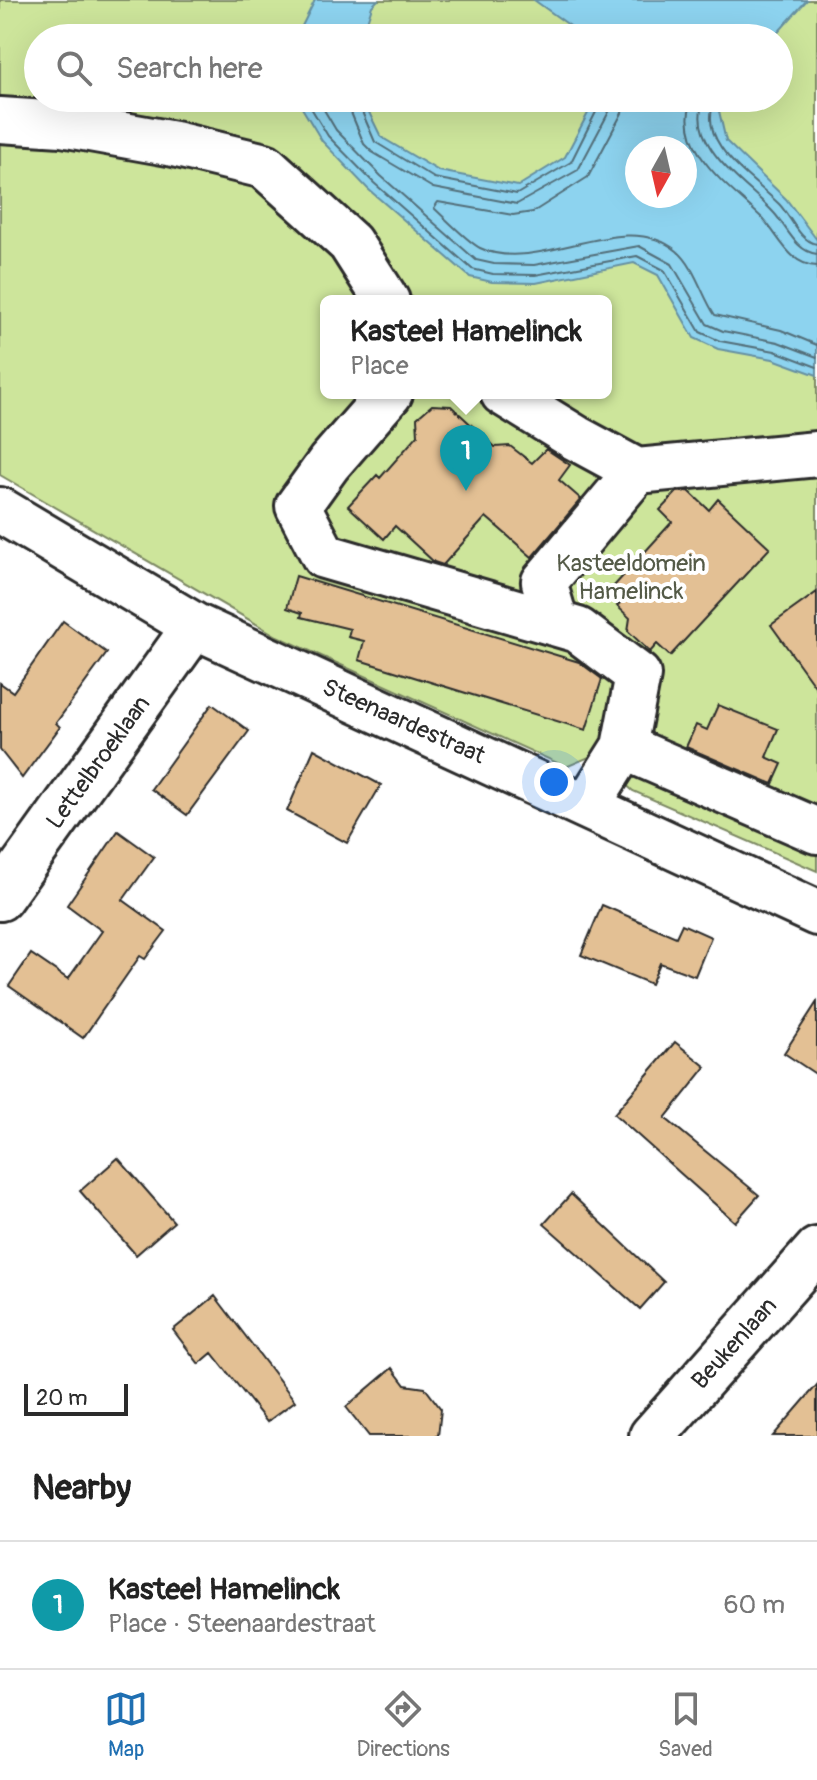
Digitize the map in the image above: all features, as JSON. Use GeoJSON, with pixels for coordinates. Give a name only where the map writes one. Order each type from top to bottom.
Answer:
{"type":"FeatureCollection","features":[{"type":"Feature","properties":{"kind":"street"},"geometry":{"type":"LineString","coordinates":[[0,120],[76,127],[174,144],[265,166],[350,243],[383,295]]}},
{"type":"Feature","properties":{"kind":"street"},"geometry":{"type":"LineString","coordinates":[[385,399],[298,506],[324,556],[578,630],[638,675],[624,747],[588,804]]}},
{"type":"Feature","properties":{"kind":"street"},"geometry":{"type":"LineString","coordinates":[[513,399],[637,471],[817,454]]}},
{"type":"Feature","properties":{"kind":"street"},"geometry":{"type":"LineString","coordinates":[[556,623],[544,582],[637,471]]}},
{"type":"Feature","properties":{"kind":"street","name":"Steenaardestraat"},"geometry":{"type":"LineString","coordinates":[[0,510],[195,626],[588,804],[817,913]]}},
{"type":"Feature","properties":{"kind":"street","name":"Lettelbroeklaan"},"geometry":{"type":"LineString","coordinates":[[0,898],[195,626]]}},
{"type":"Feature","properties":{"kind":"street"},"geometry":{"type":"LineString","coordinates":[[624,747],[817,831]]}},
{"type":"Feature","properties":{"kind":"street","name":"Beukenlaan"},"geometry":{"type":"LineString","coordinates":[[652,1436],[817,1250]]}},
{"type":"Feature","properties":{"kind":"green space","name":"Kasteeldomein Hamelinck"},"geometry":{"type":"Polygon","coordinates":[[[0,0],[817,0],[817,871],[633,791],[615,775],[618,771],[589,757],[566,767],[277,636],[0,475],[0,0]]]}},
{"type":"Feature","properties":{"kind":"water"},"geometry":{"type":"Polygon","coordinates":[[[315,0],[378,0],[372,6],[366,24],[303,24],[315,0]]]}},
{"type":"Feature","properties":{"kind":"water"},"geometry":{"type":"Polygon","coordinates":[[[534,0],[807,0],[786,24],[567,24],[534,0]]]}},
{"type":"Feature","properties":{"kind":"water"},"geometry":{"type":"Polygon","coordinates":[[[304,112],[369,112],[381,137],[439,171],[518,186],[565,157],[589,112],[719,112],[726,141],[786,199],[817,240],[817,375],[773,359],[718,349],[694,338],[658,275],[634,263],[536,283],[492,282],[470,277],[368,189],[322,141],[304,112]]]}},
{"type":"Feature","properties":{"kind":"building"},"geometry":{"type":"Polygon","coordinates":[[[432,405],[451,406],[495,447],[510,446],[532,463],[546,449],[570,465],[559,480],[581,499],[532,557],[486,517],[443,565],[434,562],[395,526],[384,539],[348,506],[377,475],[380,478],[418,435],[417,418],[432,405]]]}},
{"type":"Feature","properties":{"kind":"building"},"geometry":{"type":"Polygon","coordinates":[[[689,491],[709,510],[718,499],[770,548],[670,656],[657,644],[650,652],[628,631],[630,618],[617,606],[626,597],[614,586],[672,522],[660,510],[677,492],[689,491]]]}},
{"type":"Feature","properties":{"kind":"building"},"geometry":{"type":"Polygon","coordinates":[[[296,576],[579,662],[602,679],[586,730],[359,660],[364,641],[348,637],[350,629],[301,617],[302,613],[287,608],[296,576]]]}},
{"type":"Feature","properties":{"kind":"building"},"geometry":{"type":"Polygon","coordinates":[[[817,592],[817,689],[771,625],[817,592]]]}},
{"type":"Feature","properties":{"kind":"building"},"geometry":{"type":"Polygon","coordinates":[[[63,621],[107,653],[56,723],[60,727],[22,778],[0,750],[0,683],[13,692],[63,621]]]}},
{"type":"Feature","properties":{"kind":"building"},"geometry":{"type":"Polygon","coordinates":[[[212,704],[249,731],[187,815],[151,789],[212,704]]]}},
{"type":"Feature","properties":{"kind":"building"},"geometry":{"type":"Polygon","coordinates":[[[718,705],[778,729],[766,757],[782,764],[773,784],[686,747],[696,725],[707,730],[718,705]]]}},
{"type":"Feature","properties":{"kind":"building"},"geometry":{"type":"Polygon","coordinates":[[[314,749],[381,785],[347,843],[287,811],[314,749]]]}},
{"type":"Feature","properties":{"kind":"building"},"geometry":{"type":"Polygon","coordinates":[[[118,831],[154,857],[123,900],[166,931],[145,959],[140,956],[83,1038],[9,986],[31,954],[68,979],[102,931],[67,905],[118,831]]]}},
{"type":"Feature","properties":{"kind":"building"},"geometry":{"type":"Polygon","coordinates":[[[602,905],[676,937],[682,924],[711,937],[695,976],[660,963],[651,984],[581,955],[602,905]]]}},
{"type":"Feature","properties":{"kind":"building"},"geometry":{"type":"Polygon","coordinates":[[[817,1002],[817,1075],[784,1053],[817,1002]]]}},
{"type":"Feature","properties":{"kind":"building"},"geometry":{"type":"Polygon","coordinates":[[[675,1042],[706,1067],[665,1118],[759,1195],[735,1222],[614,1114],[675,1042]]]}},
{"type":"Feature","properties":{"kind":"building"},"geometry":{"type":"Polygon","coordinates":[[[118,1158],[174,1222],[136,1255],[80,1191],[118,1158]]]}},
{"type":"Feature","properties":{"kind":"building"},"geometry":{"type":"Polygon","coordinates":[[[571,1194],[664,1282],[640,1309],[544,1224],[571,1194]]]}},
{"type":"Feature","properties":{"kind":"building"},"geometry":{"type":"Polygon","coordinates":[[[215,1296],[295,1401],[267,1422],[212,1353],[199,1364],[173,1330],[215,1296]]]}},
{"type":"Feature","properties":{"kind":"building"},"geometry":{"type":"Polygon","coordinates":[[[392,1368],[405,1385],[425,1388],[441,1409],[438,1436],[369,1436],[346,1407],[392,1368]]]}},
{"type":"Feature","properties":{"kind":"building"},"geometry":{"type":"Polygon","coordinates":[[[817,1385],[817,1436],[773,1436],[817,1385]]]}},
{"type":"Feature","properties":{"kind":"place","name":"Kasteel Hamelinck"},"geometry":{"type":"Point","coordinates":[466,491]}}]}
